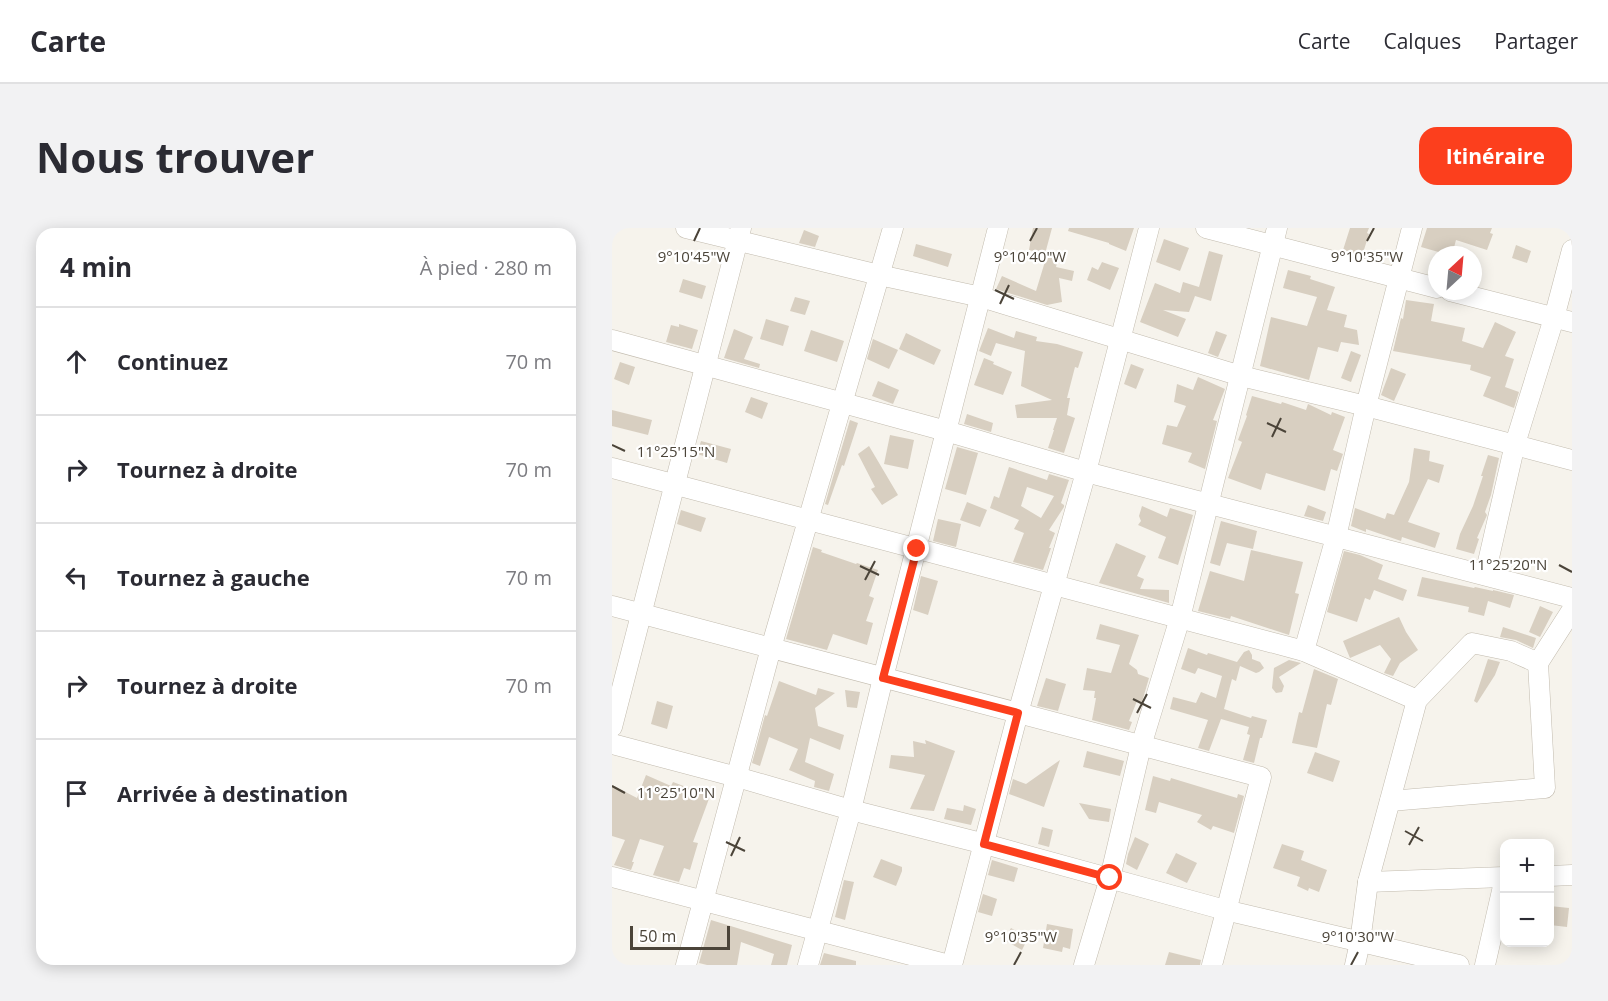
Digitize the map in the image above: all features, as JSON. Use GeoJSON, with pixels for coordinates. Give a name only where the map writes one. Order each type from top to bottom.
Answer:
{"type":"FeatureCollection","features":[{"type":"Feature","properties":{"kind":"street"},"geometry":{"type":"LineString","coordinates":[[687,228],[739,235],[879,275],[981,297],[1240,376],[1366,406],[1572,460]]}},
{"type":"Feature","properties":{"kind":"street"},"geometry":{"type":"LineString","coordinates":[[686,965],[771,648],[893,228]]}},
{"type":"Feature","properties":{"kind":"street"},"geometry":{"type":"LineString","coordinates":[[808,965],[851,810],[998,228]]}},
{"type":"Feature","properties":{"kind":"street"},"geometry":{"type":"LineString","coordinates":[[612,877],[950,965],[1086,472],[1149,228]]}},
{"type":"Feature","properties":{"kind":"street"},"geometry":{"type":"LineString","coordinates":[[1206,228],[1275,237],[1428,286]]}},
{"type":"Feature","properties":{"kind":"street"},"geometry":{"type":"LineString","coordinates":[[1304,651],[1336,537],[1366,406],[1412,228]]}},
{"type":"Feature","properties":{"kind":"street"},"geometry":{"type":"LineString","coordinates":[[612,727],[739,235]]}},
{"type":"Feature","properties":{"kind":"street"},"geometry":{"type":"LineString","coordinates":[[1084,965],[1110,878],[1141,746],[1180,618],[1275,237]]}},
{"type":"Feature","properties":{"kind":"street"},"geometry":{"type":"LineString","coordinates":[[1485,575],[1515,444],[1563,320],[1572,250]]}},
{"type":"Feature","properties":{"kind":"street"},"geometry":{"type":"LineString","coordinates":[[1482,299],[1563,320]]}},
{"type":"Feature","properties":{"kind":"street"},"geometry":{"type":"LineString","coordinates":[[612,340],[946,430],[1086,472],[1572,598]]}},
{"type":"Feature","properties":{"kind":"street"},"geometry":{"type":"LineString","coordinates":[[612,468],[1304,651],[1417,700]]}},
{"type":"Feature","properties":{"kind":"street"},"geometry":{"type":"LineString","coordinates":[[612,606],[1261,777],[1212,965]]}},
{"type":"Feature","properties":{"kind":"street"},"geometry":{"type":"LineString","coordinates":[[1390,801],[1545,788],[1538,663],[1572,610]]}},
{"type":"Feature","properties":{"kind":"street"},"geometry":{"type":"LineString","coordinates":[[1355,965],[1368,882],[1417,700],[1472,644],[1511,651],[1538,663]]}},
{"type":"Feature","properties":{"kind":"street"},"geometry":{"type":"LineString","coordinates":[[612,744],[1225,910],[1459,965]]}},
{"type":"Feature","properties":{"kind":"street"},"geometry":{"type":"LineString","coordinates":[[1554,876],[1572,875]]}},
{"type":"Feature","properties":{"kind":"street"},"geometry":{"type":"LineString","coordinates":[[1368,882],[1500,877]]}},
{"type":"Feature","properties":{"kind":"street"},"geometry":{"type":"LineString","coordinates":[[1485,965],[1501,893]]}},
{"type":"Feature","properties":{"kind":"building"},"geometry":{"type":"Polygon","coordinates":[[[1033,228],[1052,228],[1045,254],[1029,250],[1033,228]]]}},
{"type":"Feature","properties":{"kind":"building"},"geometry":{"type":"Polygon","coordinates":[[[1069,228],[1134,228],[1126,251],[1109,243],[1068,231],[1069,228]]]}},
{"type":"Feature","properties":{"kind":"building"},"geometry":{"type":"Polygon","coordinates":[[[1350,228],[1369,228],[1362,256],[1343,250],[1350,228]]]}},
{"type":"Feature","properties":{"kind":"building"},"geometry":{"type":"Polygon","coordinates":[[[1427,228],[1492,228],[1490,233],[1493,234],[1487,250],[1482,248],[1482,246],[1456,240],[1454,246],[1428,246],[1428,249],[1421,247],[1427,228]]]}},
{"type":"Feature","properties":{"kind":"building"},"geometry":{"type":"Polygon","coordinates":[[[804,230],[819,236],[815,247],[799,243],[804,230]]]}},
{"type":"Feature","properties":{"kind":"building"},"geometry":{"type":"Polygon","coordinates":[[[1164,239],[1189,248],[1180,271],[1156,262],[1164,239]]]}},
{"type":"Feature","properties":{"kind":"building"},"geometry":{"type":"Polygon","coordinates":[[[916,244],[952,254],[948,267],[913,256],[916,244]]]}},
{"type":"Feature","properties":{"kind":"building"},"geometry":{"type":"Polygon","coordinates":[[[1516,245],[1531,251],[1527,263],[1512,258],[1516,245]]]}},
{"type":"Feature","properties":{"kind":"building"},"geometry":{"type":"Polygon","coordinates":[[[1209,251],[1223,255],[1211,301],[1195,296],[1189,312],[1163,310],[1186,319],[1178,337],[1140,322],[1155,283],[1180,293],[1183,282],[1199,287],[1209,251]]]}},
{"type":"Feature","properties":{"kind":"building"},"geometry":{"type":"Polygon","coordinates":[[[1047,255],[1058,259],[1056,267],[1074,271],[1072,281],[1059,278],[1062,302],[1047,305],[996,289],[1002,276],[1036,291],[1047,255]]]}},
{"type":"Feature","properties":{"kind":"building"},"geometry":{"type":"Polygon","coordinates":[[[1102,262],[1119,268],[1110,290],[1087,280],[1092,267],[1098,270],[1102,262]]]}},
{"type":"Feature","properties":{"kind":"building"},"geometry":{"type":"Polygon","coordinates":[[[1288,270],[1311,276],[1310,279],[1335,287],[1327,310],[1347,315],[1344,327],[1357,330],[1359,345],[1341,342],[1338,352],[1318,347],[1309,380],[1260,366],[1271,317],[1307,326],[1317,297],[1283,288],[1288,270]]]}},
{"type":"Feature","properties":{"kind":"building"},"geometry":{"type":"Polygon","coordinates":[[[683,279],[706,286],[702,299],[679,292],[683,279]]]}},
{"type":"Feature","properties":{"kind":"building"},"geometry":{"type":"Polygon","coordinates":[[[795,297],[810,301],[805,315],[790,311],[795,297]]]}},
{"type":"Feature","properties":{"kind":"building"},"geometry":{"type":"Polygon","coordinates":[[[1406,300],[1434,304],[1431,321],[1465,328],[1462,341],[1483,348],[1495,322],[1516,332],[1505,356],[1514,359],[1505,387],[1519,392],[1514,408],[1483,396],[1491,377],[1470,370],[1471,365],[1393,351],[1406,300]]]}},
{"type":"Feature","properties":{"kind":"building"},"geometry":{"type":"Polygon","coordinates":[[[766,319],[789,326],[783,346],[760,339],[766,319]]]}},
{"type":"Feature","properties":{"kind":"building"},"geometry":{"type":"Polygon","coordinates":[[[679,324],[698,330],[692,349],[666,342],[671,325],[679,327],[679,324]]]}},
{"type":"Feature","properties":{"kind":"building"},"geometry":{"type":"Polygon","coordinates":[[[988,328],[1014,338],[1016,331],[1037,337],[1036,341],[1057,344],[1083,352],[1078,368],[1075,367],[1067,398],[1070,398],[1067,415],[1075,418],[1064,453],[1048,448],[1057,418],[1017,418],[1015,405],[1052,400],[1021,386],[1025,351],[996,343],[991,356],[979,351],[988,328]]]}},
{"type":"Feature","properties":{"kind":"building"},"geometry":{"type":"Polygon","coordinates":[[[734,329],[753,337],[744,359],[760,364],[759,368],[724,358],[734,329]]]}},
{"type":"Feature","properties":{"kind":"building"},"geometry":{"type":"Polygon","coordinates":[[[811,330],[844,341],[837,362],[804,351],[811,330]]]}},
{"type":"Feature","properties":{"kind":"building"},"geometry":{"type":"Polygon","coordinates":[[[1216,331],[1227,335],[1218,357],[1208,353],[1216,331]]]}},
{"type":"Feature","properties":{"kind":"building"},"geometry":{"type":"Polygon","coordinates":[[[906,333],[941,350],[934,365],[899,349],[906,333]]]}},
{"type":"Feature","properties":{"kind":"building"},"geometry":{"type":"Polygon","coordinates":[[[873,339],[898,350],[889,369],[867,359],[873,339]]]}},
{"type":"Feature","properties":{"kind":"building"},"geometry":{"type":"Polygon","coordinates":[[[1351,351],[1361,355],[1351,382],[1341,378],[1351,351]]]}},
{"type":"Feature","properties":{"kind":"building"},"geometry":{"type":"Polygon","coordinates":[[[984,358],[1012,372],[1003,395],[974,385],[984,358]]]}},
{"type":"Feature","properties":{"kind":"building"},"geometry":{"type":"Polygon","coordinates":[[[620,362],[635,367],[629,385],[614,379],[620,362]]]}},
{"type":"Feature","properties":{"kind":"building"},"geometry":{"type":"Polygon","coordinates":[[[1131,364],[1144,369],[1136,389],[1124,384],[1131,364]]]}},
{"type":"Feature","properties":{"kind":"building"},"geometry":{"type":"Polygon","coordinates":[[[1391,368],[1406,374],[1394,401],[1381,395],[1391,368]]]}},
{"type":"Feature","properties":{"kind":"building"},"geometry":{"type":"Polygon","coordinates":[[[1198,377],[1225,389],[1213,420],[1217,421],[1205,469],[1188,462],[1192,453],[1162,444],[1167,425],[1177,427],[1186,406],[1174,402],[1177,384],[1193,390],[1198,377]]]}},
{"type":"Feature","properties":{"kind":"building"},"geometry":{"type":"Polygon","coordinates":[[[878,381],[899,390],[893,404],[872,396],[878,381]]]}},
{"type":"Feature","properties":{"kind":"building"},"geometry":{"type":"Polygon","coordinates":[[[1252,396],[1306,410],[1308,404],[1331,415],[1332,412],[1345,417],[1333,450],[1343,454],[1337,471],[1331,469],[1325,491],[1266,473],[1261,490],[1228,478],[1242,442],[1238,440],[1252,396]]]}},
{"type":"Feature","properties":{"kind":"building"},"geometry":{"type":"Polygon","coordinates":[[[751,397],[768,403],[762,419],[745,412],[751,397]]]}},
{"type":"Feature","properties":{"kind":"building"},"geometry":{"type":"Polygon","coordinates":[[[612,410],[652,420],[648,435],[612,426],[612,410]]]}},
{"type":"Feature","properties":{"kind":"building"},"geometry":{"type":"Polygon","coordinates":[[[967,414],[993,423],[991,432],[964,424],[967,414]]]}},
{"type":"Feature","properties":{"kind":"building"},"geometry":{"type":"Polygon","coordinates":[[[850,420],[858,423],[828,505],[825,504],[850,420]]]}},
{"type":"Feature","properties":{"kind":"building"},"geometry":{"type":"Polygon","coordinates":[[[890,435],[914,440],[908,469],[884,464],[890,435]]]}},
{"type":"Feature","properties":{"kind":"building"},"geometry":{"type":"Polygon","coordinates":[[[701,441],[731,449],[727,463],[697,454],[701,441]]]}},
{"type":"Feature","properties":{"kind":"building"},"geometry":{"type":"Polygon","coordinates":[[[869,446],[898,495],[882,505],[871,489],[875,487],[858,454],[869,446]]]}},
{"type":"Feature","properties":{"kind":"building"},"geometry":{"type":"Polygon","coordinates":[[[957,447],[978,453],[966,495],[945,489],[957,447]]]}},
{"type":"Feature","properties":{"kind":"building"},"geometry":{"type":"Polygon","coordinates":[[[1414,448],[1430,451],[1429,461],[1444,465],[1439,483],[1428,479],[1408,522],[1440,533],[1435,548],[1402,537],[1401,541],[1351,526],[1355,508],[1385,519],[1387,513],[1394,515],[1409,482],[1414,448]]]}},
{"type":"Feature","properties":{"kind":"building"},"geometry":{"type":"Polygon","coordinates":[[[1488,455],[1499,458],[1485,512],[1487,515],[1477,538],[1479,539],[1474,554],[1456,549],[1473,506],[1488,455]]]}},
{"type":"Feature","properties":{"kind":"building"},"geometry":{"type":"Polygon","coordinates":[[[1009,467],[1047,480],[1049,474],[1069,480],[1061,503],[1064,507],[1049,530],[1055,533],[1043,570],[1013,562],[1024,533],[1014,529],[1019,520],[990,508],[994,496],[999,498],[1009,467]],[[1027,487],[1021,506],[1041,518],[1054,496],[1027,487]]]}},
{"type":"Feature","properties":{"kind":"building"},"geometry":{"type":"Polygon","coordinates":[[[967,502],[987,510],[980,527],[960,520],[967,502]]]}},
{"type":"Feature","properties":{"kind":"building"},"geometry":{"type":"Polygon","coordinates":[[[1308,505],[1326,512],[1323,521],[1304,516],[1308,505]]]}},
{"type":"Feature","properties":{"kind":"building"},"geometry":{"type":"Polygon","coordinates":[[[1142,506],[1167,517],[1170,508],[1193,515],[1178,565],[1158,558],[1166,537],[1138,525],[1141,521],[1139,516],[1142,506]]]}},
{"type":"Feature","properties":{"kind":"building"},"geometry":{"type":"Polygon","coordinates":[[[681,510],[706,518],[701,532],[677,524],[681,510]]]}},
{"type":"Feature","properties":{"kind":"building"},"geometry":{"type":"Polygon","coordinates":[[[938,519],[961,524],[956,547],[933,541],[938,519]]]}},
{"type":"Feature","properties":{"kind":"building"},"geometry":{"type":"Polygon","coordinates":[[[1221,521],[1257,531],[1253,549],[1227,543],[1220,566],[1210,563],[1221,521]]]}},
{"type":"Feature","properties":{"kind":"building"},"geometry":{"type":"Polygon","coordinates":[[[1116,543],[1146,556],[1137,576],[1144,579],[1140,589],[1169,590],[1169,603],[1099,583],[1116,543]]]}},
{"type":"Feature","properties":{"kind":"building"},"geometry":{"type":"Polygon","coordinates":[[[813,547],[822,550],[821,552],[878,570],[869,596],[874,598],[866,621],[873,623],[867,645],[833,634],[827,650],[786,639],[813,547]]]}},
{"type":"Feature","properties":{"kind":"building"},"geometry":{"type":"Polygon","coordinates":[[[1251,550],[1303,562],[1295,593],[1299,594],[1289,635],[1231,616],[1230,619],[1198,611],[1210,571],[1244,581],[1251,550]]]}},
{"type":"Feature","properties":{"kind":"building"},"geometry":{"type":"Polygon","coordinates":[[[1344,551],[1383,565],[1378,579],[1407,590],[1403,601],[1374,590],[1370,600],[1365,598],[1357,622],[1327,612],[1344,551]]]}},
{"type":"Feature","properties":{"kind":"building"},"geometry":{"type":"Polygon","coordinates":[[[921,576],[938,581],[928,615],[913,610],[921,576]]]}},
{"type":"Feature","properties":{"kind":"building"},"geometry":{"type":"Polygon","coordinates":[[[1422,577],[1514,595],[1510,608],[1488,601],[1484,616],[1468,612],[1469,607],[1417,596],[1422,577]]]}},
{"type":"Feature","properties":{"kind":"building"},"geometry":{"type":"Polygon","coordinates":[[[1540,606],[1553,612],[1540,637],[1529,632],[1540,606]]]}},
{"type":"Feature","properties":{"kind":"building"},"geometry":{"type":"Polygon","coordinates":[[[1399,617],[1418,650],[1400,663],[1393,676],[1384,673],[1391,659],[1380,645],[1350,658],[1343,641],[1399,617]]]}},
{"type":"Feature","properties":{"kind":"building"},"geometry":{"type":"Polygon","coordinates":[[[1100,624],[1139,635],[1129,664],[1137,670],[1138,674],[1149,678],[1142,702],[1137,701],[1129,721],[1132,722],[1129,730],[1092,720],[1095,691],[1083,690],[1087,668],[1111,673],[1120,645],[1096,639],[1100,624]]]}},
{"type":"Feature","properties":{"kind":"building"},"geometry":{"type":"Polygon","coordinates":[[[1503,627],[1536,638],[1533,648],[1516,640],[1500,637],[1503,627]]]}},
{"type":"Feature","properties":{"kind":"building"},"geometry":{"type":"Polygon","coordinates":[[[1188,648],[1237,662],[1244,652],[1249,650],[1252,659],[1260,662],[1264,668],[1256,673],[1240,666],[1236,681],[1232,679],[1224,709],[1251,718],[1252,716],[1267,720],[1254,763],[1243,760],[1250,735],[1247,734],[1249,727],[1221,719],[1209,751],[1198,748],[1208,720],[1170,709],[1173,697],[1196,703],[1201,692],[1216,698],[1222,676],[1198,668],[1195,674],[1181,669],[1188,648]]]}},
{"type":"Feature","properties":{"kind":"building"},"geometry":{"type":"Polygon","coordinates":[[[1488,659],[1500,662],[1495,675],[1477,703],[1474,701],[1488,659]]]}},
{"type":"Feature","properties":{"kind":"building"},"geometry":{"type":"Polygon","coordinates":[[[1289,660],[1301,663],[1279,677],[1284,686],[1282,692],[1276,693],[1272,688],[1274,668],[1289,660]]]}},
{"type":"Feature","properties":{"kind":"building"},"geometry":{"type":"Polygon","coordinates":[[[1314,669],[1338,679],[1331,705],[1327,704],[1317,748],[1292,743],[1299,712],[1302,713],[1314,669]]]}},
{"type":"Feature","properties":{"kind":"building"},"geometry":{"type":"Polygon","coordinates":[[[1046,678],[1066,684],[1058,711],[1037,706],[1046,678]]]}},
{"type":"Feature","properties":{"kind":"building"},"geometry":{"type":"Polygon","coordinates":[[[779,681],[816,695],[818,688],[835,693],[815,708],[818,726],[844,735],[840,750],[810,738],[805,762],[834,774],[829,791],[814,787],[815,781],[789,770],[798,749],[769,737],[760,766],[752,763],[765,715],[767,716],[779,681]]]}},
{"type":"Feature","properties":{"kind":"building"},"geometry":{"type":"Polygon","coordinates":[[[845,690],[860,692],[857,708],[847,707],[845,690]]]}},
{"type":"Feature","properties":{"kind":"building"},"geometry":{"type":"Polygon","coordinates":[[[657,701],[673,706],[667,729],[651,724],[657,701]]]}},
{"type":"Feature","properties":{"kind":"building"},"geometry":{"type":"Polygon","coordinates":[[[925,740],[955,751],[934,811],[910,809],[925,775],[889,768],[891,755],[914,757],[913,741],[926,744],[925,740]]]}},
{"type":"Feature","properties":{"kind":"building"},"geometry":{"type":"Polygon","coordinates":[[[1087,751],[1124,761],[1120,776],[1083,767],[1087,751]]]}},
{"type":"Feature","properties":{"kind":"building"},"geometry":{"type":"Polygon","coordinates":[[[1315,752],[1340,761],[1333,782],[1307,773],[1315,752]]]}},
{"type":"Feature","properties":{"kind":"building"},"geometry":{"type":"Polygon","coordinates":[[[1060,760],[1044,807],[1009,794],[1013,779],[1026,784],[1060,760]]]}},
{"type":"Feature","properties":{"kind":"building"},"geometry":{"type":"Polygon","coordinates":[[[646,775],[671,786],[673,782],[710,796],[693,842],[698,843],[690,870],[684,868],[679,882],[653,875],[664,846],[640,839],[631,870],[614,865],[625,840],[612,836],[612,785],[637,798],[646,775]]]}},
{"type":"Feature","properties":{"kind":"building"},"geometry":{"type":"Polygon","coordinates":[[[1153,776],[1170,781],[1171,778],[1237,798],[1238,794],[1244,796],[1234,833],[1213,826],[1211,830],[1197,822],[1202,815],[1159,802],[1156,813],[1145,810],[1153,776]]]}},
{"type":"Feature","properties":{"kind":"building"},"geometry":{"type":"Polygon","coordinates":[[[1079,803],[1111,809],[1109,822],[1089,819],[1079,803]]]}},
{"type":"Feature","properties":{"kind":"building"},"geometry":{"type":"Polygon","coordinates":[[[964,805],[976,809],[971,825],[944,819],[947,808],[963,811],[964,805]]]}},
{"type":"Feature","properties":{"kind":"building"},"geometry":{"type":"Polygon","coordinates":[[[1042,827],[1053,830],[1049,847],[1038,844],[1042,827]]]}},
{"type":"Feature","properties":{"kind":"building"},"geometry":{"type":"Polygon","coordinates":[[[1135,837],[1149,844],[1137,870],[1126,864],[1135,837]]]}},
{"type":"Feature","properties":{"kind":"building"},"geometry":{"type":"Polygon","coordinates":[[[1282,844],[1304,851],[1301,860],[1327,870],[1319,892],[1309,888],[1308,891],[1297,886],[1300,877],[1273,868],[1282,844]]]}},
{"type":"Feature","properties":{"kind":"building"},"geometry":{"type":"Polygon","coordinates":[[[1176,853],[1197,863],[1187,883],[1166,873],[1176,853]]]}},
{"type":"Feature","properties":{"kind":"building"},"geometry":{"type":"Polygon","coordinates":[[[881,859],[902,867],[896,886],[873,877],[881,859]]]}},
{"type":"Feature","properties":{"kind":"building"},"geometry":{"type":"Polygon","coordinates":[[[992,860],[1018,868],[1014,882],[988,875],[992,860]]]}},
{"type":"Feature","properties":{"kind":"building"},"geometry":{"type":"Polygon","coordinates":[[[844,880],[854,882],[845,920],[835,917],[844,880]]]}},
{"type":"Feature","properties":{"kind":"building"},"geometry":{"type":"Polygon","coordinates":[[[983,894],[997,899],[992,916],[978,912],[983,894]]]}},
{"type":"Feature","properties":{"kind":"building"},"geometry":{"type":"Polygon","coordinates":[[[1554,906],[1569,908],[1567,927],[1554,925],[1554,906]]]}},
{"type":"Feature","properties":{"kind":"building"},"geometry":{"type":"Polygon","coordinates":[[[711,920],[792,945],[787,965],[771,965],[774,954],[741,942],[737,965],[699,963],[711,920]]]}},
{"type":"Feature","properties":{"kind":"building"},"geometry":{"type":"Polygon","coordinates":[[[1047,924],[1073,929],[1070,949],[1063,947],[1062,952],[1043,948],[1047,924]]]}},
{"type":"Feature","properties":{"kind":"building"},"geometry":{"type":"Polygon","coordinates":[[[1011,928],[1028,938],[1022,950],[1004,940],[1011,928]]]}},
{"type":"Feature","properties":{"kind":"building"},"geometry":{"type":"Polygon","coordinates":[[[1169,952],[1201,960],[1200,965],[1165,965],[1169,952]]]}},
{"type":"Feature","properties":{"kind":"building"},"geometry":{"type":"Polygon","coordinates":[[[824,953],[856,961],[856,965],[820,965],[824,953]]]}},
{"type":"Feature","properties":{"kind":"route"},"geometry":{"type":"LineString","coordinates":[[917,549],[883,678],[1018,713],[984,844],[1110,878]]}}]}
